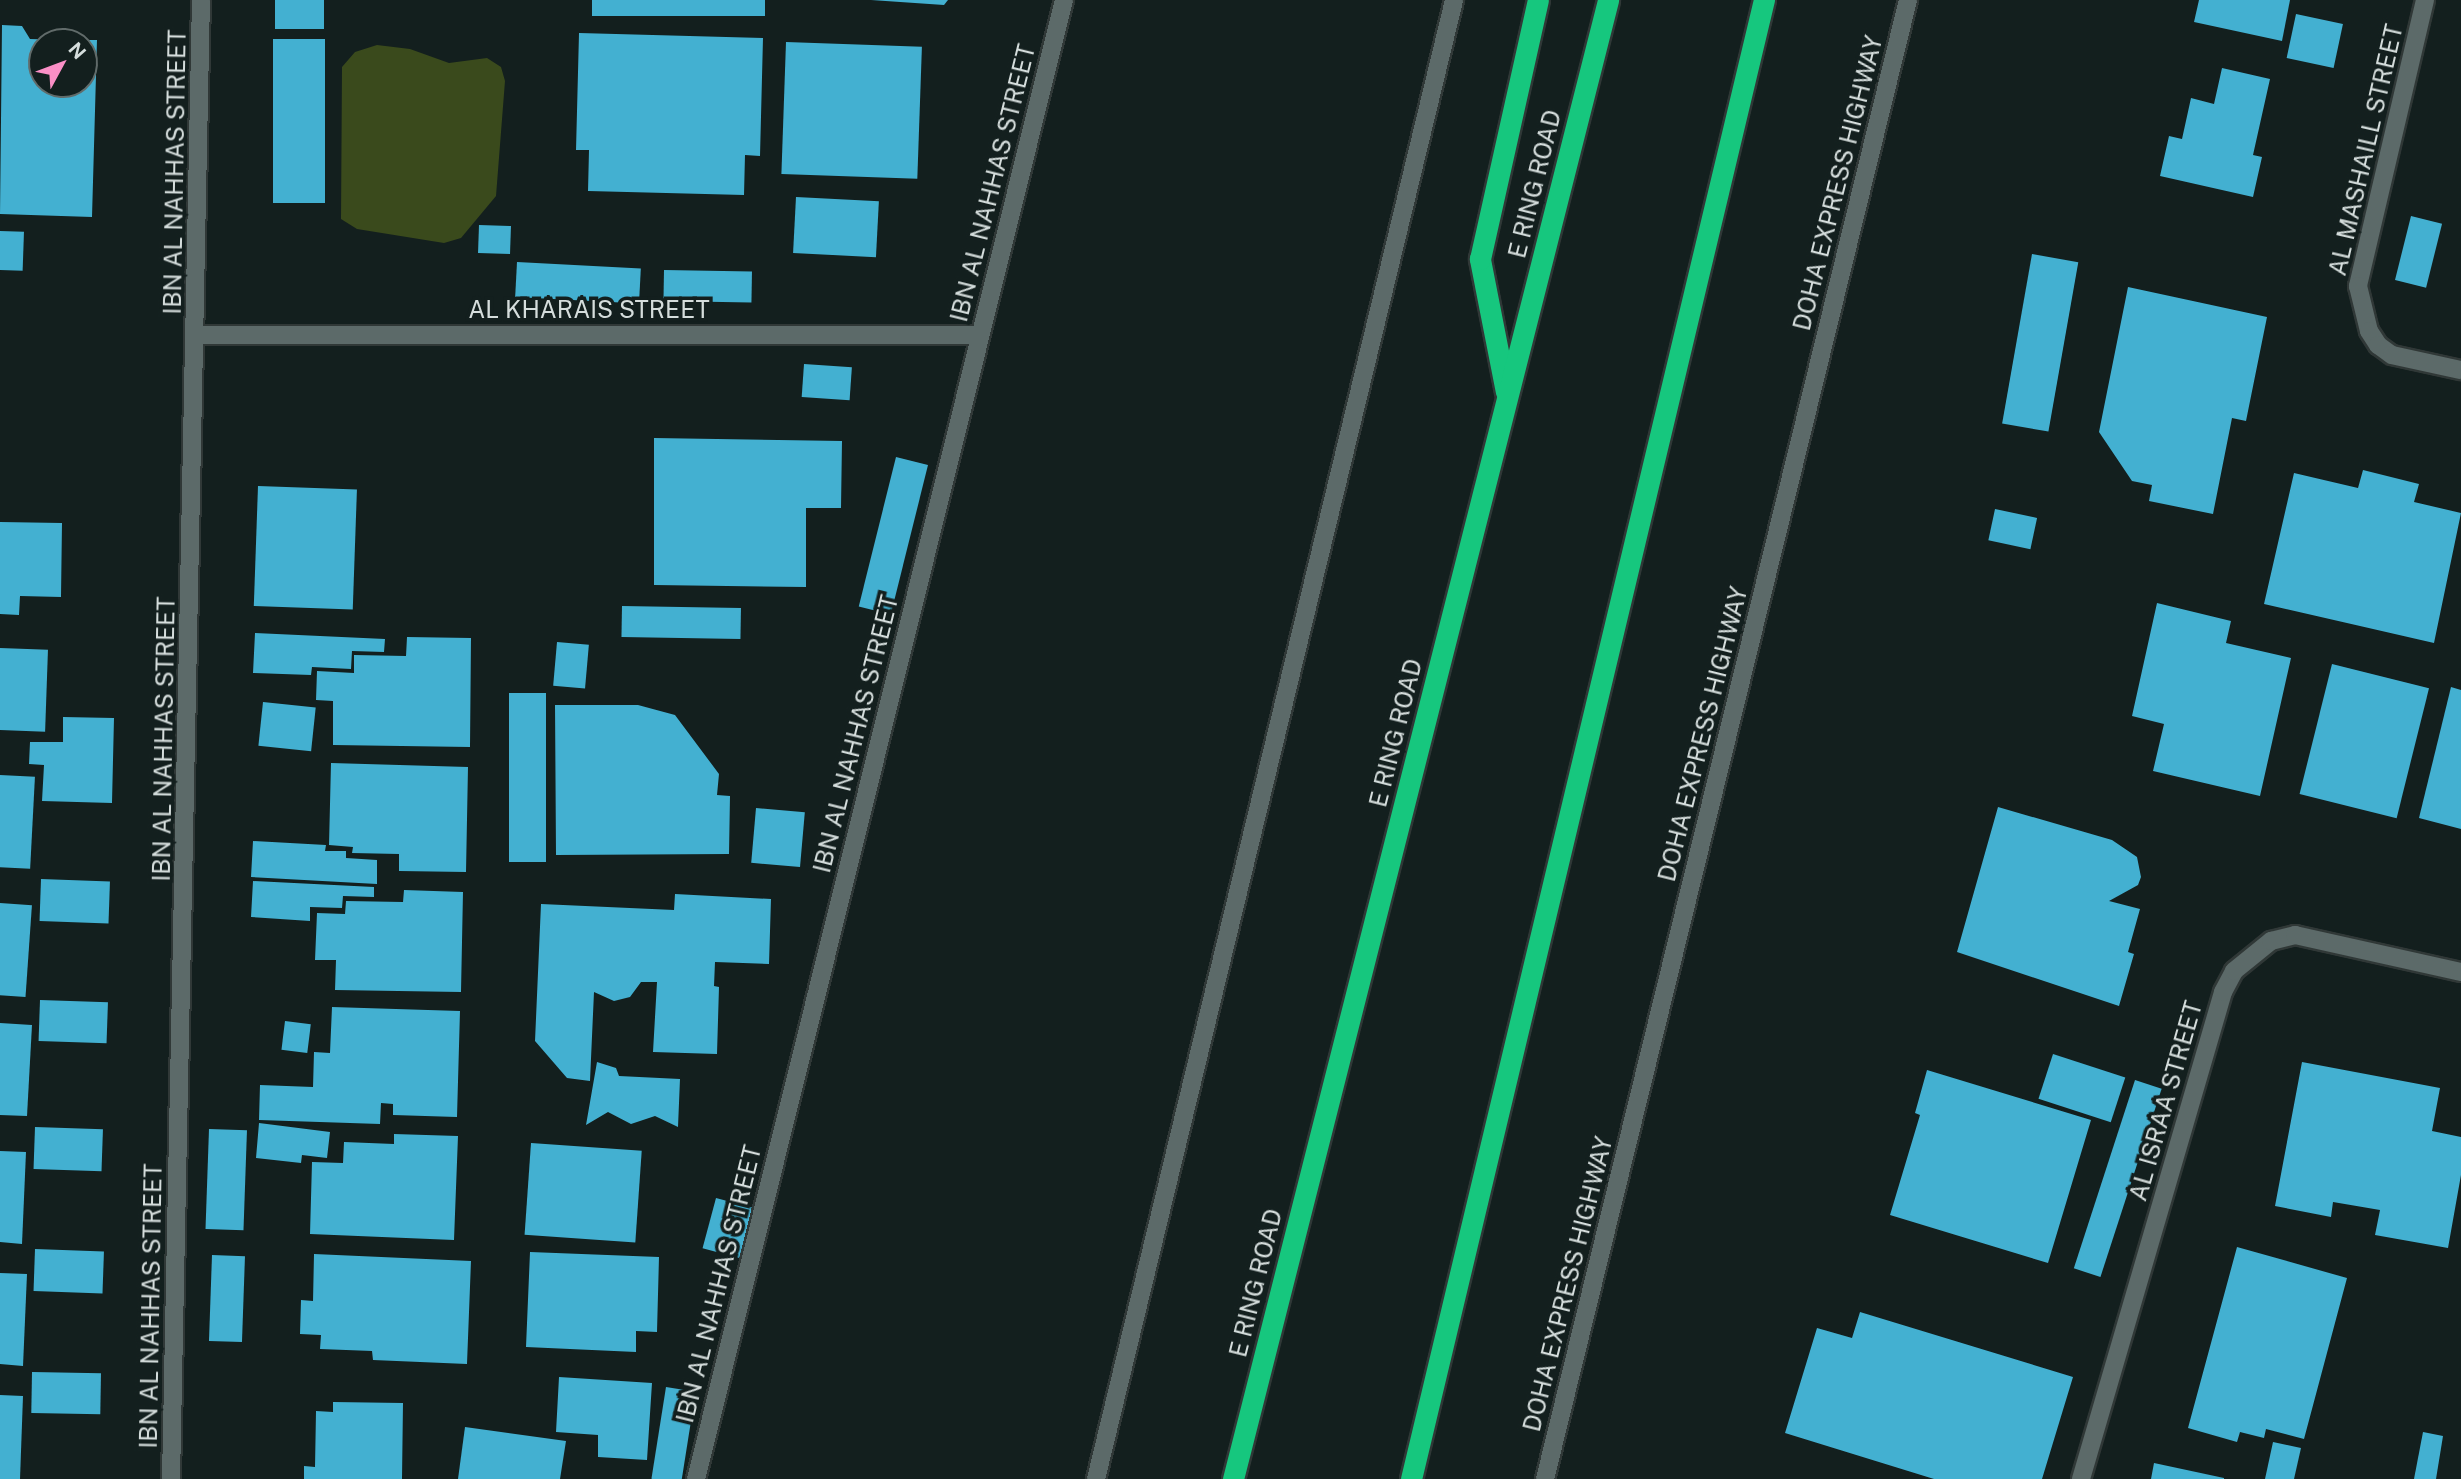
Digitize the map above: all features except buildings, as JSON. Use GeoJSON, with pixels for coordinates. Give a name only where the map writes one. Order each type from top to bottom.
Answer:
{"type":"FeatureCollection","features":[{"type":"Feature","properties":{"kind":"highway"},"geometry":{"type":"LineString","coordinates":[[1508,398],[1480,259],[1538,0]]}},
{"type":"Feature","properties":{"kind":"highway","name":"E RING ROAD"},"geometry":{"type":"LineString","coordinates":[[1233,1479],[1608,0]]}},
{"type":"Feature","properties":{"kind":"highway"},"geometry":{"type":"LineString","coordinates":[[1411,1479],[1764,0]]}},
{"type":"Feature","properties":{"kind":"street","name":"IBN AL NAHHAS STREET"},"geometry":{"type":"LineString","coordinates":[[171,1479],[197,335],[201,0]]}},
{"type":"Feature","properties":{"kind":"street","name":"IBN AL NAHHAS STREET"},"geometry":{"type":"LineString","coordinates":[[696,1479],[1064,0]]}},
{"type":"Feature","properties":{"kind":"street"},"geometry":{"type":"LineString","coordinates":[[1096,1479],[1454,0]]}},
{"type":"Feature","properties":{"kind":"street","name":"DOHA EXPRESS HIGHWAY"},"geometry":{"type":"LineString","coordinates":[[1545,1479],[1908,0]]}},
{"type":"Feature","properties":{"kind":"street","name":"AL MASHAILL STREET"},"geometry":{"type":"LineString","coordinates":[[2425,0],[2358,286],[2369,331],[2378,345],[2392,355],[2461,370]]}},
{"type":"Feature","properties":{"kind":"street","name":"AL KHARAIS STREET"},"geometry":{"type":"LineString","coordinates":[[197,335],[980,335]]}},
{"type":"Feature","properties":{"kind":"street","name":"AL ISRAA STREET"},"geometry":{"type":"LineString","coordinates":[[2081,1479],[2223,992],[2234,971],[2271,941],[2295,935],[2461,972]]}},
{"type":"Feature","properties":{"kind":"green space"},"geometry":{"type":"Polygon","coordinates":[[[377,45],[410,49],[449,63],[487,58],[501,67],[505,81],[496,196],[461,238],[444,243],[357,229],[341,219],[342,67],[355,52],[377,45]]]}}]}
